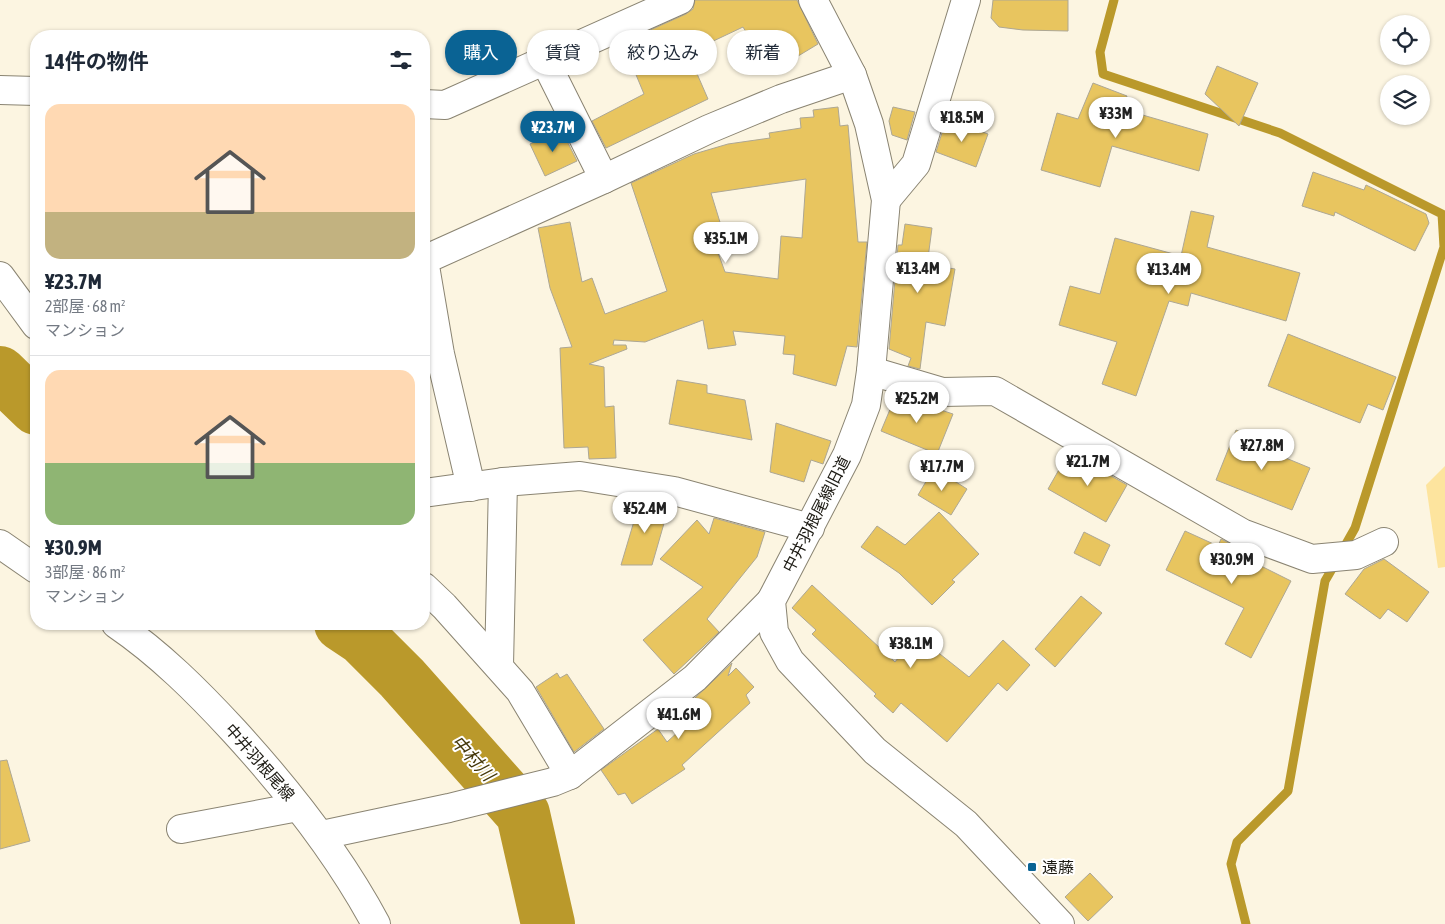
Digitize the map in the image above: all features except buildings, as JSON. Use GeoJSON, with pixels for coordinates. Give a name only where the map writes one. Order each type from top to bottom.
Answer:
{"type":"FeatureCollection","features":[{"type":"Feature","properties":{"kind":"street"},"geometry":{"type":"LineString","coordinates":[[599,37],[680,0]]}},
{"type":"Feature","properties":{"kind":"street","name":"中井羽根尾線旧道"},"geometry":{"type":"LineString","coordinates":[[561,778],[695,678],[771,601],[847,455],[863,413],[871,371],[886,200],[869,124],[852,75],[814,0]]}},
{"type":"Feature","properties":{"kind":"street"},"geometry":{"type":"LineString","coordinates":[[886,200],[916,164],[966,0]]}},
{"type":"Feature","properties":{"kind":"street"},"geometry":{"type":"LineString","coordinates":[[430,104],[445,105],[527,69]]}},
{"type":"Feature","properties":{"kind":"street"},"geometry":{"type":"LineString","coordinates":[[552,75],[604,179]]}},
{"type":"Feature","properties":{"kind":"street"},"geometry":{"type":"LineString","coordinates":[[430,257],[604,179],[708,129],[781,99],[852,75]]}},
{"type":"Feature","properties":{"kind":"street"},"geometry":{"type":"LineString","coordinates":[[0,90],[30,91]]}},
{"type":"Feature","properties":{"kind":"street"},"geometry":{"type":"LineString","coordinates":[[0,276],[30,317]]}},
{"type":"Feature","properties":{"kind":"street"},"geometry":{"type":"LineString","coordinates":[[430,295],[440,354],[471,487]]}},
{"type":"Feature","properties":{"kind":"street"},"geometry":{"type":"LineString","coordinates":[[871,371],[942,392],[995,391],[1242,533],[1312,559],[1356,555],[1384,542]]}},
{"type":"Feature","properties":{"kind":"street"},"geometry":{"type":"LineString","coordinates":[[430,492],[503,482],[580,476],[674,491],[810,528]]}},
{"type":"Feature","properties":{"kind":"street"},"geometry":{"type":"LineString","coordinates":[[499,666],[503,482]]}},
{"type":"Feature","properties":{"kind":"street"},"geometry":{"type":"LineString","coordinates":[[0,544],[30,565]]}},
{"type":"Feature","properties":{"kind":"street"},"geometry":{"type":"LineString","coordinates":[[322,835],[449,808],[561,778],[520,691],[430,592]]}},
{"type":"Feature","properties":{"kind":"street"},"geometry":{"type":"LineString","coordinates":[[771,601],[774,632],[790,661],[874,751],[966,824],[1060,924]]}},
{"type":"Feature","properties":{"kind":"street","name":"中井羽根尾線"},"geometry":{"type":"LineString","coordinates":[[123,630],[193,687],[259,758],[322,835],[376,924]]}},
{"type":"Feature","properties":{"kind":"street"},"geometry":{"type":"LineString","coordinates":[[181,829],[298,807]]}},
{"type":"Feature","properties":{"kind":"shaded area"},"geometry":{"type":"Polygon","coordinates":[[[1445,466],[1445,567],[1438,568],[1426,485],[1445,466]]]}},
{"type":"Feature","properties":{"kind":"waterway"},"geometry":{"type":"LineString","coordinates":[[1114,0],[1100,52],[1103,74],[1280,133],[1442,214],[1444,247],[1355,528],[1342,551]]}},
{"type":"Feature","properties":{"kind":"waterway"},"geometry":{"type":"LineString","coordinates":[[0,373],[30,402]]}},
{"type":"Feature","properties":{"kind":"waterway"},"geometry":{"type":"LineString","coordinates":[[1246,924],[1231,864],[1237,842],[1288,791],[1325,581],[1336,562]]}},
{"type":"Feature","properties":{"kind":"waterway","name":"中村川"},"geometry":{"type":"LineString","coordinates":[[350,630],[362,638],[402,678],[523,814],[548,924]]}},
{"type":"Feature","properties":{"kind":"place","name":"遠藤"},"geometry":{"type":"Point","coordinates":[1032,867]}}]}
